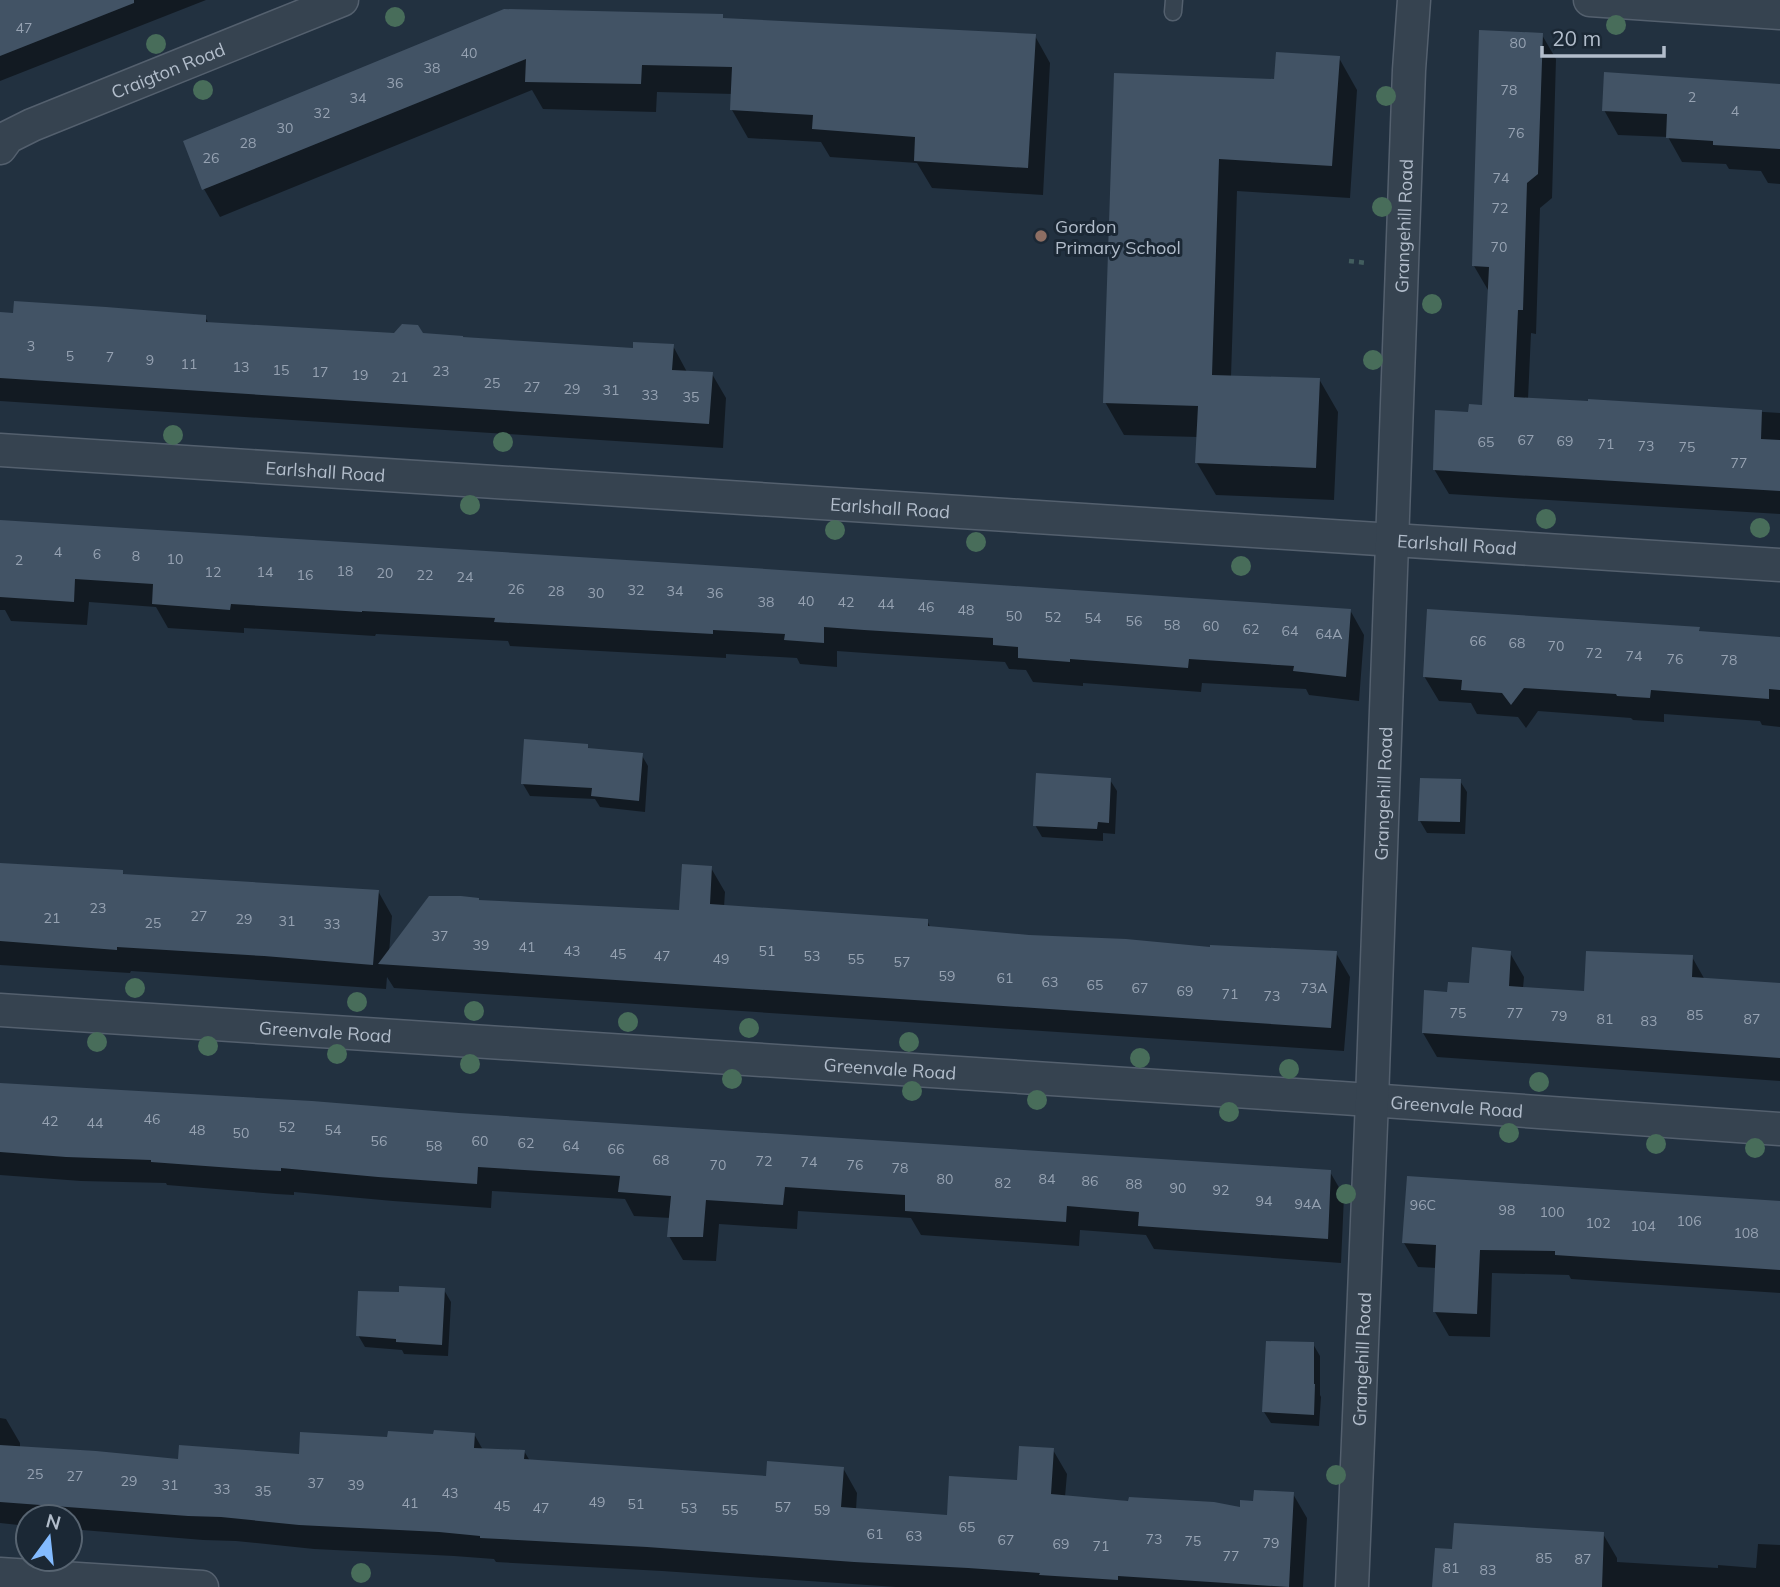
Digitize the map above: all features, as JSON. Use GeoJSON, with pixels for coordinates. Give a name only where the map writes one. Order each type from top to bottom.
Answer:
{"type":"FeatureCollection","features":[{"type":"Feature","properties":{"kind":"street","name":"Craigton Road"},"geometry":{"type":"LineString","coordinates":[[0,148],[8,137],[32,125],[342,0]]}},
{"type":"Feature","properties":{"kind":"street","name":"Grangehill Road"},"geometry":{"type":"LineString","coordinates":[[1352,1587],[1409,69],[1414,0]]}},
{"type":"Feature","properties":{"kind":"street"},"geometry":{"type":"LineString","coordinates":[[1590,0],[1780,13]]}},
{"type":"Feature","properties":{"kind":"street","name":"Earlshall Road"},"geometry":{"type":"LineString","coordinates":[[0,450],[1780,565]]}},
{"type":"Feature","properties":{"kind":"street","name":"Greenvale Road"},"geometry":{"type":"LineString","coordinates":[[0,1010],[1780,1129]]}},
{"type":"Feature","properties":{"kind":"street"},"geometry":{"type":"LineString","coordinates":[[0,1574],[202,1587]]}},
{"type":"Feature","properties":{"kind":"building"},"geometry":{"type":"Polygon","coordinates":[[[0,0],[134,0],[134,3],[0,56],[0,0]]]}},
{"type":"Feature","properties":{"kind":"building"},"geometry":{"type":"Polygon","coordinates":[[[504,9],[723,14],[723,18],[1036,34],[1028,168],[914,161],[915,137],[812,129],[813,115],[730,110],[732,67],[642,65],[641,84],[525,82],[526,59],[202,190],[183,141],[504,9]]]}},
{"type":"Feature","properties":{"kind":"building"},"geometry":{"type":"Polygon","coordinates":[[[1479,30],[1543,33],[1538,174],[1527,183],[1523,310],[1518,310],[1514,397],[1762,410],[1761,439],[1780,440],[1780,491],[1433,470],[1435,410],[1468,412],[1469,404],[1482,405],[1489,267],[1472,266],[1479,30]]]}},
{"type":"Feature","properties":{"kind":"building"},"geometry":{"type":"Polygon","coordinates":[[[1276,52],[1340,56],[1332,166],[1219,159],[1212,375],[1320,378],[1316,468],[1195,463],[1198,406],[1103,403],[1114,73],[1274,79],[1276,52]]]}},
{"type":"Feature","properties":{"kind":"building"},"geometry":{"type":"Polygon","coordinates":[[[1604,72],[1780,84],[1780,149],[1713,145],[1713,141],[1666,138],[1667,114],[1602,111],[1604,72]]]}},
{"type":"Feature","properties":{"kind":"building"},"geometry":{"type":"Polygon","coordinates":[[[14,301],[206,315],[206,322],[394,333],[402,324],[418,325],[423,333],[463,337],[633,348],[633,342],[674,344],[672,370],[713,372],[709,424],[0,378],[0,312],[13,313],[14,301]]]}},
{"type":"Feature","properties":{"kind":"building"},"geometry":{"type":"Polygon","coordinates":[[[0,520],[1351,609],[1346,677],[1293,671],[1294,666],[1189,659],[1188,668],[1018,658],[1018,647],[993,645],[993,638],[824,627],[824,643],[784,640],[785,634],[713,630],[713,634],[494,622],[495,618],[231,604],[230,610],[152,604],[153,584],[75,579],[74,602],[0,597],[0,520]]]}},
{"type":"Feature","properties":{"kind":"building"},"geometry":{"type":"Polygon","coordinates":[[[1427,609],[1700,627],[1699,631],[1780,637],[1780,690],[1769,689],[1769,699],[1651,690],[1650,698],[1524,688],[1511,705],[1502,693],[1461,690],[1462,680],[1423,677],[1427,609]]]}},
{"type":"Feature","properties":{"kind":"building"},"geometry":{"type":"Polygon","coordinates":[[[524,739],[588,744],[588,748],[643,753],[639,801],[591,796],[592,788],[521,784],[524,739]]]}},
{"type":"Feature","properties":{"kind":"building"},"geometry":{"type":"Polygon","coordinates":[[[1036,773],[1111,778],[1109,823],[1098,822],[1097,829],[1033,826],[1036,773]]]}},
{"type":"Feature","properties":{"kind":"building"},"geometry":{"type":"Polygon","coordinates":[[[1420,778],[1461,779],[1460,822],[1418,821],[1420,778]]]}},
{"type":"Feature","properties":{"kind":"building"},"geometry":{"type":"Polygon","coordinates":[[[0,863],[123,870],[123,874],[379,890],[373,965],[0,941],[0,863]]]}},
{"type":"Feature","properties":{"kind":"building"},"geometry":{"type":"Polygon","coordinates":[[[682,864],[712,866],[710,904],[928,919],[928,926],[1029,935],[1126,939],[1210,947],[1337,951],[1331,1028],[378,964],[429,896],[679,910],[682,864]]]}},
{"type":"Feature","properties":{"kind":"building"},"geometry":{"type":"Polygon","coordinates":[[[1472,947],[1511,951],[1509,986],[1584,991],[1586,951],[1693,955],[1692,977],[1780,983],[1780,1058],[1422,1033],[1424,990],[1447,992],[1448,982],[1469,983],[1472,947]]]}},
{"type":"Feature","properties":{"kind":"building"},"geometry":{"type":"Polygon","coordinates":[[[0,1083],[312,1101],[1331,1170],[1328,1239],[1138,1226],[1139,1212],[1067,1206],[1066,1222],[905,1211],[905,1195],[785,1187],[783,1205],[706,1200],[703,1237],[667,1237],[671,1196],[618,1192],[620,1176],[478,1167],[477,1184],[281,1168],[281,1171],[261,1170],[151,1160],[0,1152],[0,1083]]]}},
{"type":"Feature","properties":{"kind":"building"},"geometry":{"type":"Polygon","coordinates":[[[1407,1176],[1780,1201],[1780,1270],[1555,1255],[1555,1251],[1480,1250],[1477,1314],[1433,1312],[1436,1245],[1402,1243],[1407,1176]]]}},
{"type":"Feature","properties":{"kind":"building"},"geometry":{"type":"Polygon","coordinates":[[[399,1286],[445,1288],[442,1345],[356,1336],[358,1291],[399,1292],[399,1286]]]}},
{"type":"Feature","properties":{"kind":"building"},"geometry":{"type":"Polygon","coordinates":[[[1266,1341],[1314,1342],[1314,1415],[1262,1412],[1266,1341]]]}},
{"type":"Feature","properties":{"kind":"building"},"geometry":{"type":"Polygon","coordinates":[[[434,1430],[475,1433],[474,1448],[525,1450],[524,1459],[766,1476],[767,1461],[844,1467],[841,1507],[947,1515],[949,1476],[1017,1480],[1019,1446],[1054,1448],[1051,1494],[1128,1501],[1129,1497],[1214,1502],[1240,1507],[1240,1500],[1253,1501],[1254,1490],[1294,1492],[1289,1587],[1118,1576],[1118,1580],[968,1568],[480,1538],[439,1532],[299,1525],[84,1508],[84,1503],[0,1502],[0,1445],[178,1459],[179,1445],[299,1454],[300,1432],[387,1437],[388,1431],[433,1434],[434,1430]]]}},
{"type":"Feature","properties":{"kind":"building"},"geometry":{"type":"Polygon","coordinates":[[[1454,1523],[1604,1532],[1602,1587],[1432,1587],[1435,1548],[1452,1549],[1454,1523]]]}},
{"type":"Feature","properties":{"kind":"place","name":"Gordon Primary School"},"geometry":{"type":"Point","coordinates":[1041,236]}}]}
